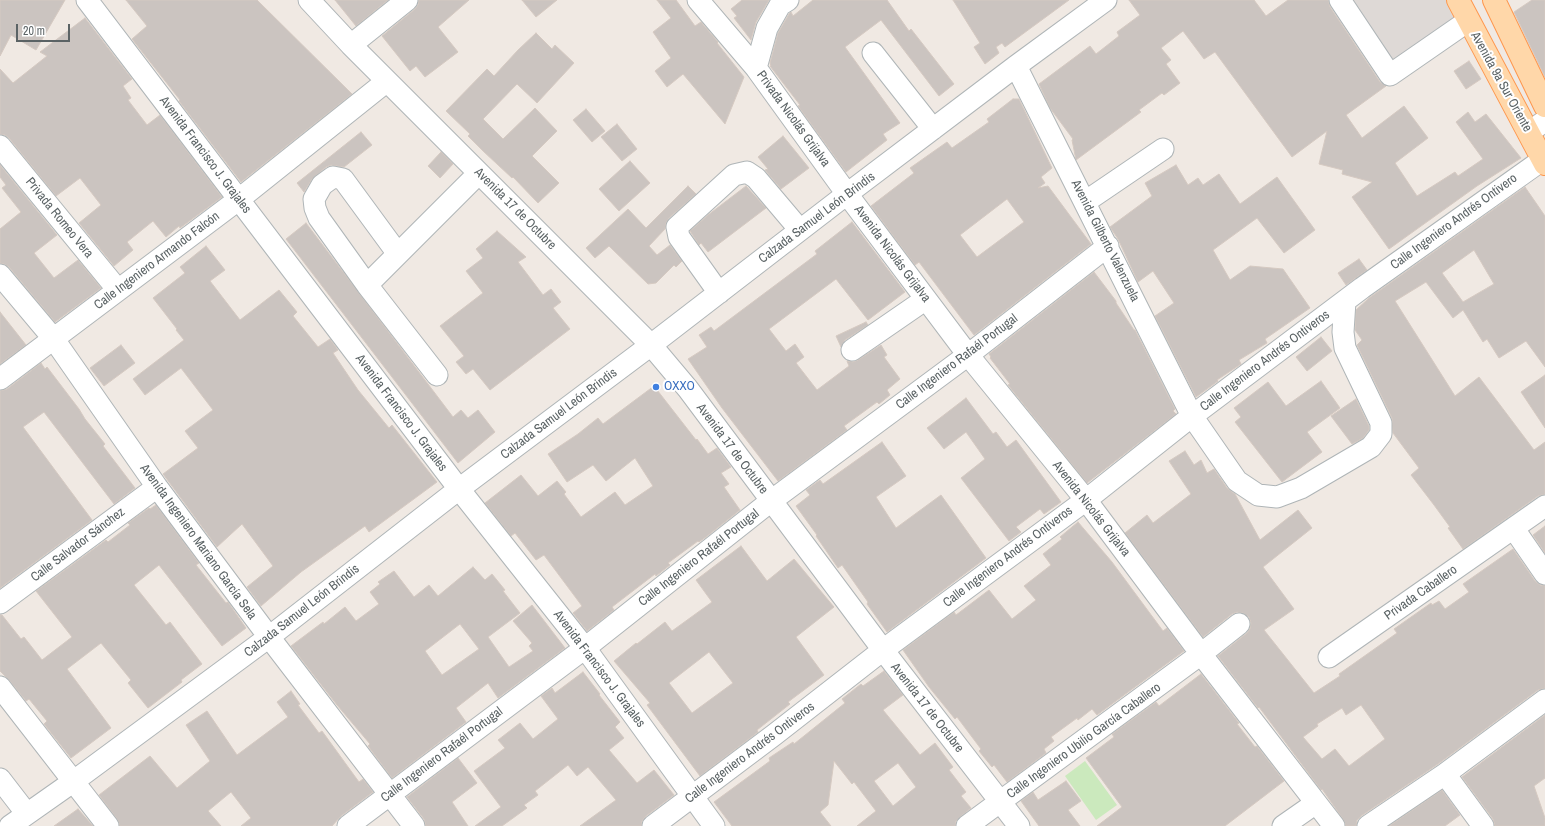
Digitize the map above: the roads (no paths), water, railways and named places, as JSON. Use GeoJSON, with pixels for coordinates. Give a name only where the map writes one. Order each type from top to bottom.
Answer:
{"type":"FeatureCollection","features":[{"type":"Feature","properties":{"kind":"main road","name":"Avenida 9a Sur Oriente"},"geometry":{"type":"LineString","coordinates":[[1458,0],[1468,21],[1537,126],[1544,160]]}},
{"type":"Feature","properties":{"kind":"main road","name":"Avenida 9a Sur Oriente"},"geometry":{"type":"LineString","coordinates":[[1500,3],[1545,106]]}},
{"type":"Feature","properties":{"kind":"street","name":"Avenida Francisco J. Grajales"},"geometry":{"type":"LineString","coordinates":[[87,0],[459,489],[585,648],[714,826]]}},
{"type":"Feature","properties":{"kind":"street","name":"Avenida 17 de Octubre"},"geometry":{"type":"LineString","coordinates":[[309,0],[351,45],[650,345],[688,389],[883,650],[1019,826]]}},
{"type":"Feature","properties":{"kind":"street"},"geometry":{"type":"LineString","coordinates":[[351,45],[407,0]]}},
{"type":"Feature","properties":{"kind":"street"},"geometry":{"type":"LineString","coordinates":[[698,0],[756,68]]}},
{"type":"Feature","properties":{"kind":"street","name":"Privada Nicolás Grijalva"},"geometry":{"type":"LineString","coordinates":[[788,0],[780,5],[767,28],[756,68],[847,194]]}},
{"type":"Feature","properties":{"kind":"street"},"geometry":{"type":"LineString","coordinates":[[1340,0],[1390,75],[1468,21]]}},
{"type":"Feature","properties":{"kind":"street","name":"Calzada Samuel León Brindis"},"geometry":{"type":"LineString","coordinates":[[10,826],[74,781],[268,637],[459,489],[719,293],[1100,2]]}},
{"type":"Feature","properties":{"kind":"street"},"geometry":{"type":"LineString","coordinates":[[873,53],[932,129]]}},
{"type":"Feature","properties":{"kind":"street","name":"Avenida Gilberto Valenzuela"},"geometry":{"type":"LineString","coordinates":[[1016,66],[1108,246],[1192,416],[1238,481],[1258,495],[1277,497],[1301,488],[1371,447],[1381,434],[1382,423],[1345,348],[1343,332],[1345,301]]}},
{"type":"Feature","properties":{"kind":"street","name":"Calle Ingeniero Armando Falcón"},"geometry":{"type":"LineString","coordinates":[[0,379],[52,338],[238,200],[387,81]]}},
{"type":"Feature","properties":{"kind":"street","name":"Privada Romeo Vera"},"geometry":{"type":"LineString","coordinates":[[0,146],[118,290]]}},
{"type":"Feature","properties":{"kind":"street"},"geometry":{"type":"LineString","coordinates":[[1085,202],[1164,149]]}},
{"type":"Feature","properties":{"kind":"street","name":"Calle Ingeniero Andrés Ontivero"},"geometry":{"type":"LineString","coordinates":[[1362,288],[1544,160]]}},
{"type":"Feature","properties":{"kind":"street"},"geometry":{"type":"LineString","coordinates":[[719,293],[679,237],[677,227],[734,175],[747,172],[756,178],[800,230]]}},
{"type":"Feature","properties":{"kind":"street"},"geometry":{"type":"LineString","coordinates":[[367,284],[479,173]]}},
{"type":"Feature","properties":{"kind":"street"},"geometry":{"type":"LineString","coordinates":[[398,254],[343,179],[333,177],[322,185],[314,199],[315,208],[319,218],[437,376]]}},
{"type":"Feature","properties":{"kind":"street","name":"Avenida Nicolás Grijalva"},"geometry":{"type":"LineString","coordinates":[[847,194],[968,355],[1086,500],[1201,654],[1334,826]]}},
{"type":"Feature","properties":{"kind":"street","name":"Calle Ingeniero Rafaél Portugal"},"geometry":{"type":"LineString","coordinates":[[348,826],[585,648],[771,501],[968,355],[1108,246]]}},
{"type":"Feature","properties":{"kind":"street","name":"Avenida Ingeniero Mariano García Sela"},"geometry":{"type":"LineString","coordinates":[[0,274],[52,338],[157,487],[268,637],[414,826]]}},
{"type":"Feature","properties":{"kind":"street","name":"Calle Ingeniero Andrés Ontiveros"},"geometry":{"type":"LineString","coordinates":[[653,826],[774,735],[883,650],[1086,500],[1192,416],[1362,288]]}},
{"type":"Feature","properties":{"kind":"street"},"geometry":{"type":"LineString","coordinates":[[852,350],[926,299]]}},
{"type":"Feature","properties":{"kind":"street","name":"Calle Salvador Sánchez"},"geometry":{"type":"LineString","coordinates":[[0,603],[157,487]]}},
{"type":"Feature","properties":{"kind":"street","name":"Privada Caballero"},"geometry":{"type":"LineString","coordinates":[[1329,657],[1545,506]]}},
{"type":"Feature","properties":{"kind":"street"},"geometry":{"type":"LineString","coordinates":[[1514,529],[1545,574]]}},
{"type":"Feature","properties":{"kind":"street","name":"Calle Ingeniero Ubilio García Caballero"},"geometry":{"type":"LineString","coordinates":[[967,826],[1201,654],[1239,624]]}},
{"type":"Feature","properties":{"kind":"street"},"geometry":{"type":"LineString","coordinates":[[0,688],[108,826]]}},
{"type":"Feature","properties":{"kind":"street"},"geometry":{"type":"LineString","coordinates":[[1368,826],[1445,774],[1545,700]]}},
{"type":"Feature","properties":{"kind":"street"},"geometry":{"type":"LineString","coordinates":[[1445,774],[1483,826]]}},
{"type":"Feature","properties":{"kind":"street"},"geometry":{"type":"LineString","coordinates":[[0,779],[27,814]]}},
{"type":"Feature","properties":{"kind":"street"},"geometry":{"type":"LineString","coordinates":[[1283,826],[1316,803]]}},
{"type":"Feature","properties":{"kind":"place","name":"OXXO"},"geometry":{"type":"Point","coordinates":[656,387]}}]}
